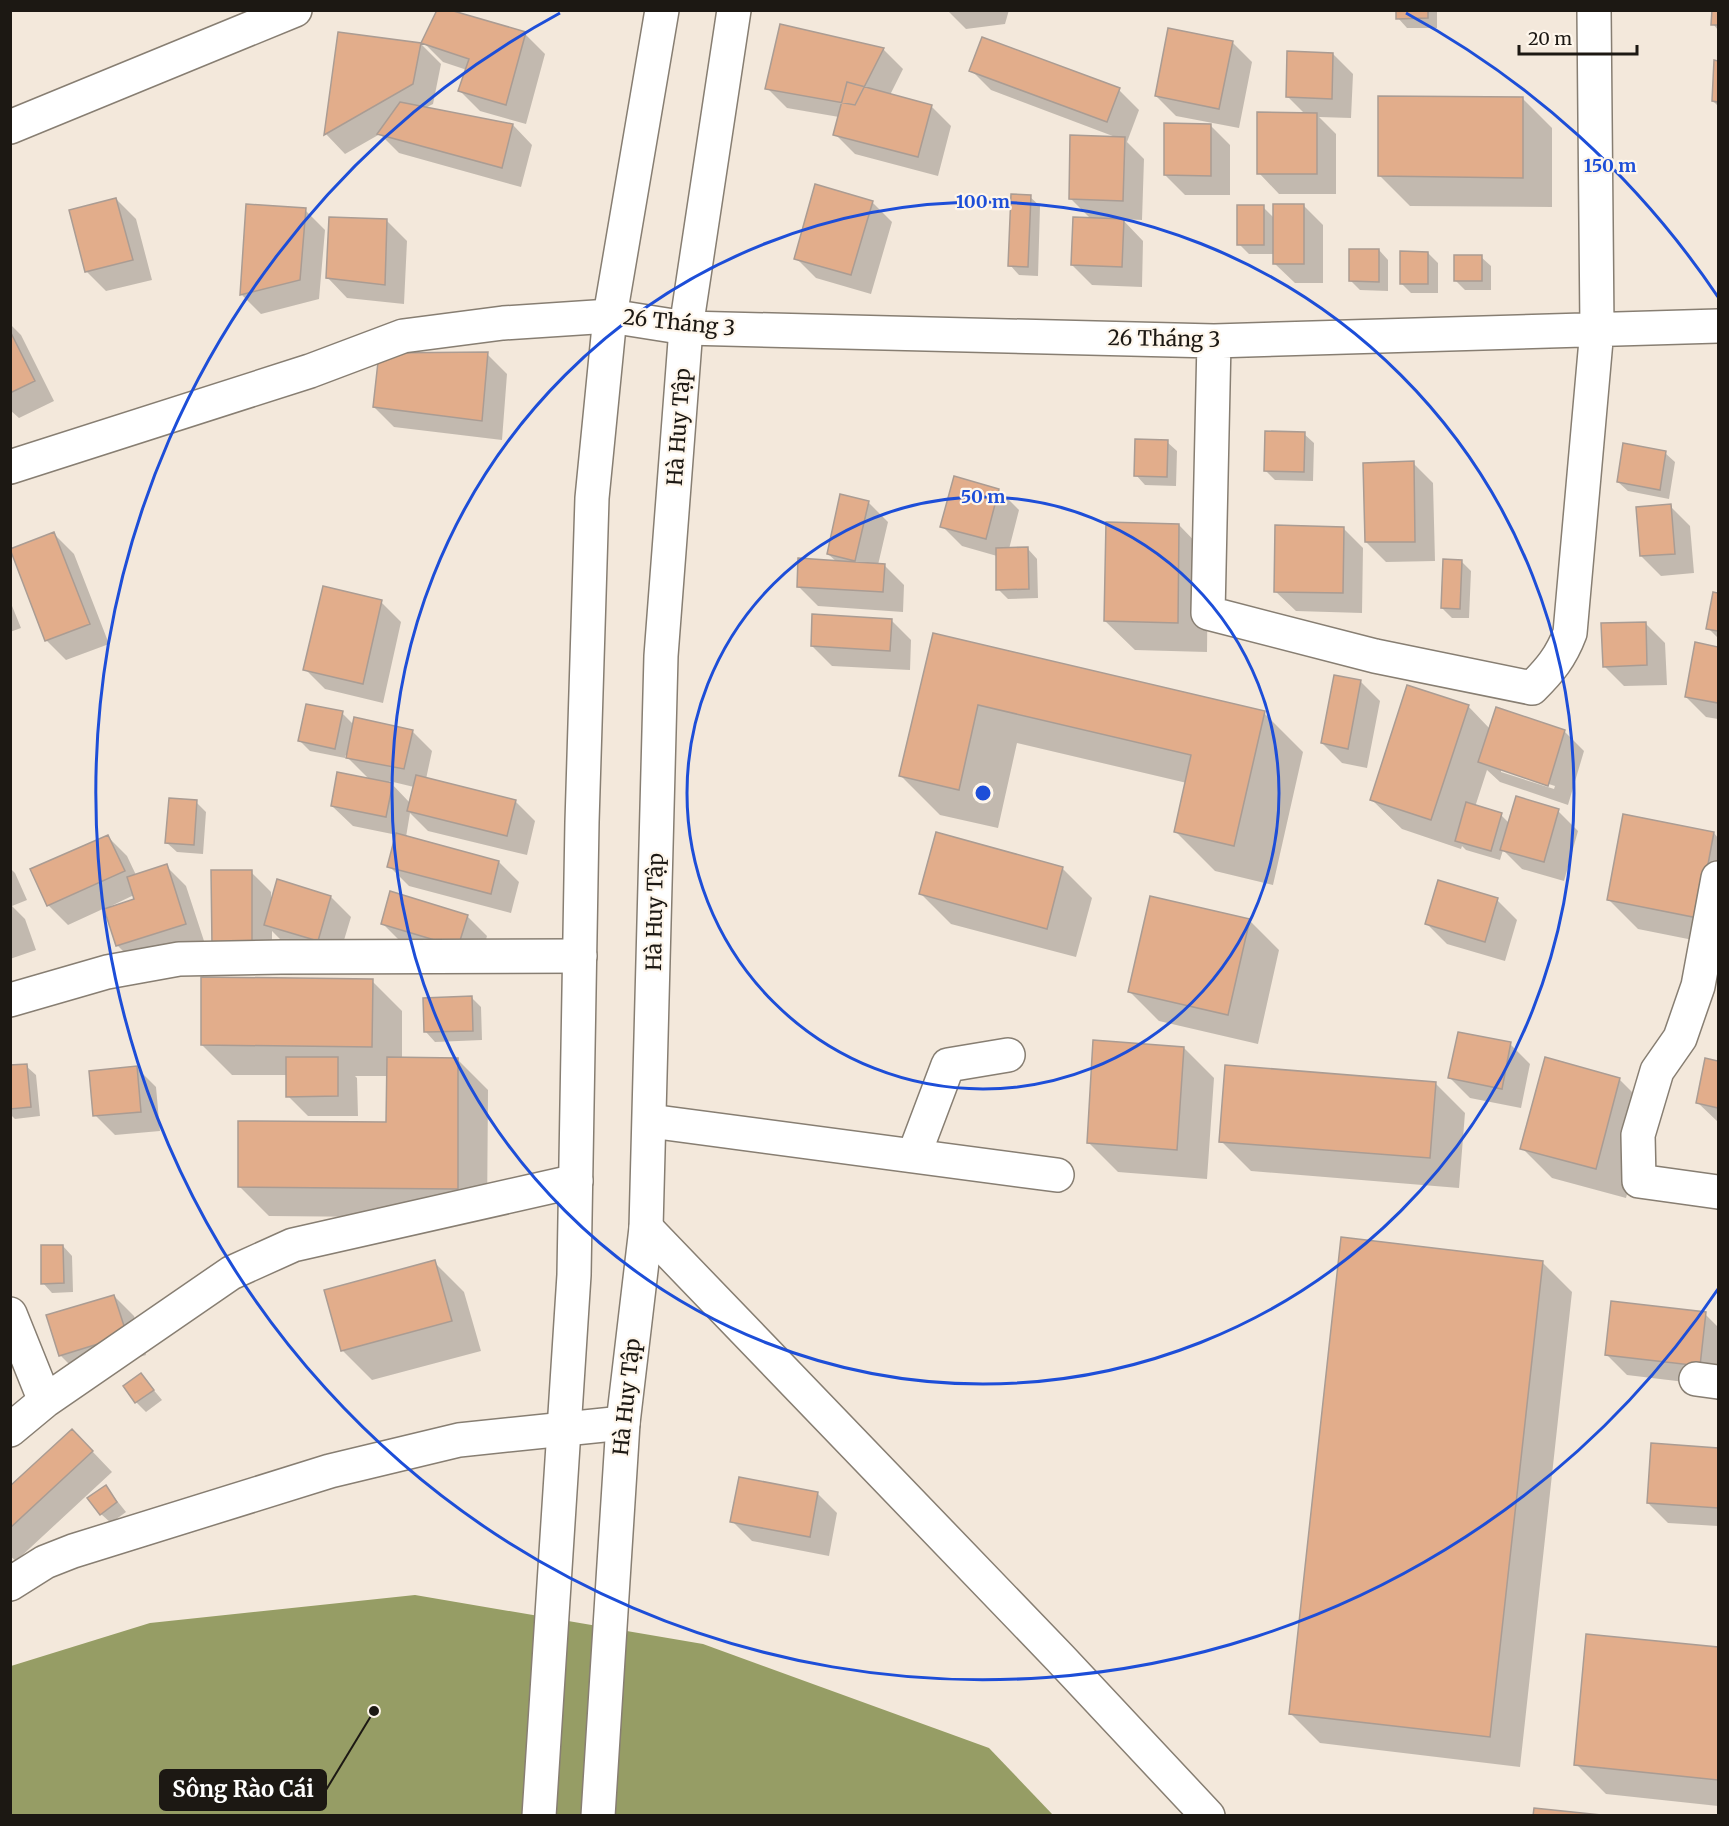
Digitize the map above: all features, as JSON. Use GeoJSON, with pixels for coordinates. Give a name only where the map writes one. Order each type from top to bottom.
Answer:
{"type":"FeatureCollection","features":[{"type":"Feature","properties":{"kind":"street"},"geometry":{"type":"LineString","coordinates":[[10,127],[295,10]]}},
{"type":"Feature","properties":{"kind":"street"},"geometry":{"type":"LineString","coordinates":[[539,1815],[574,1275],[592,498],[610,316],[662,10]]}},
{"type":"Feature","properties":{"kind":"street","name":"Hà Huy Tập"},"geometry":{"type":"LineString","coordinates":[[598,1815],[623,1423],[646,1228],[661,656],[686,328],[734,10]]}},
{"type":"Feature","properties":{"kind":"street"},"geometry":{"type":"LineString","coordinates":[[1214,341],[1208,613],[1375,656],[1532,688],[1563,652],[1570,633],[1597,329],[1594,10]]}},
{"type":"Feature","properties":{"kind":"street","name":"26 Tháng 3"},"geometry":{"type":"LineString","coordinates":[[10,467],[310,371],[403,336],[504,323],[610,316],[686,328],[1214,341],[1719,326]]}},
{"type":"Feature","properties":{"kind":"street"},"geometry":{"type":"LineString","coordinates":[[1717,897],[1698,986],[1680,1038],[1657,1071],[1638,1135],[1639,1181],[1719,1192]]}},
{"type":"Feature","properties":{"kind":"street"},"geometry":{"type":"LineString","coordinates":[[10,1000],[107,972],[179,959],[580,956]]}},
{"type":"Feature","properties":{"kind":"street"},"geometry":{"type":"LineString","coordinates":[[914,1155],[948,1065],[1008,1055]]}},
{"type":"Feature","properties":{"kind":"street"},"geometry":{"type":"LineString","coordinates":[[650,1121],[1057,1175]]}},
{"type":"Feature","properties":{"kind":"street"},"geometry":{"type":"LineString","coordinates":[[10,1430],[45,1401],[231,1273],[293,1245],[576,1181]]}},
{"type":"Feature","properties":{"kind":"street"},"geometry":{"type":"LineString","coordinates":[[646,1228],[1208,1815]]}},
{"type":"Feature","properties":{"kind":"street"},"geometry":{"type":"LineString","coordinates":[[10,1314],[45,1401]]}},
{"type":"Feature","properties":{"kind":"street"},"geometry":{"type":"LineString","coordinates":[[10,1584],[45,1562],[73,1551],[330,1471],[459,1440],[623,1423]]}},
{"type":"Feature","properties":{"kind":"shaded area"},"geometry":{"type":"Polygon","coordinates":[[[415,1595],[703,1644],[989,1748],[1053,1815],[11,1816],[11,1666],[150,1623],[415,1595]]]}},
{"type":"Feature","properties":{"kind":"building"},"geometry":{"type":"Polygon","coordinates":[[[437,10],[450,10],[526,32],[506,105],[458,91],[469,59],[421,43],[437,10]]]}},
{"type":"Feature","properties":{"kind":"building"},"geometry":{"type":"Polygon","coordinates":[[[1396,10],[1428,10],[1428,18],[1396,19],[1396,10]]]}},
{"type":"Feature","properties":{"kind":"building"},"geometry":{"type":"Polygon","coordinates":[[[1712,10],[1718,10],[1718,25],[1711,25],[1712,10]]]}},
{"type":"Feature","properties":{"kind":"building"},"geometry":{"type":"Polygon","coordinates":[[[780,24],[884,48],[855,105],[765,89],[780,24]]]}},
{"type":"Feature","properties":{"kind":"building"},"geometry":{"type":"Polygon","coordinates":[[[1168,28],[1233,41],[1219,109],[1155,96],[1168,28]]]}},
{"type":"Feature","properties":{"kind":"building"},"geometry":{"type":"Polygon","coordinates":[[[338,32],[421,43],[413,84],[324,135],[338,32]]]}},
{"type":"Feature","properties":{"kind":"building"},"geometry":{"type":"Polygon","coordinates":[[[982,37],[1120,88],[1107,122],[969,71],[982,37]]]}},
{"type":"Feature","properties":{"kind":"building"},"geometry":{"type":"Polygon","coordinates":[[[1287,51],[1333,53],[1332,99],[1286,97],[1287,51]]]}},
{"type":"Feature","properties":{"kind":"building"},"geometry":{"type":"Polygon","coordinates":[[[1714,60],[1718,61],[1718,102],[1712,101],[1714,60]]]}},
{"type":"Feature","properties":{"kind":"building"},"geometry":{"type":"Polygon","coordinates":[[[847,82],[932,105],[918,157],[833,135],[847,82]]]}},
{"type":"Feature","properties":{"kind":"building"},"geometry":{"type":"Polygon","coordinates":[[[1378,96],[1523,97],[1523,178],[1378,176],[1378,96]]]}},
{"type":"Feature","properties":{"kind":"building"},"geometry":{"type":"Polygon","coordinates":[[[400,102],[513,124],[502,168],[377,134],[400,102]]]}},
{"type":"Feature","properties":{"kind":"building"},"geometry":{"type":"Polygon","coordinates":[[[1257,112],[1317,113],[1317,174],[1257,174],[1257,112]]]}},
{"type":"Feature","properties":{"kind":"building"},"geometry":{"type":"Polygon","coordinates":[[[1164,123],[1211,124],[1211,176],[1164,175],[1164,123]]]}},
{"type":"Feature","properties":{"kind":"building"},"geometry":{"type":"Polygon","coordinates":[[[1070,135],[1125,137],[1123,201],[1069,199],[1070,135]]]}},
{"type":"Feature","properties":{"kind":"building"},"geometry":{"type":"Polygon","coordinates":[[[815,184],[873,201],[851,275],[794,259],[815,184]]]}},
{"type":"Feature","properties":{"kind":"building"},"geometry":{"type":"Polygon","coordinates":[[[1011,194],[1031,195],[1028,267],[1008,266],[1011,194]]]}},
{"type":"Feature","properties":{"kind":"building"},"geometry":{"type":"Polygon","coordinates":[[[116,198],[133,260],[85,272],[69,210],[116,198]]]}},
{"type":"Feature","properties":{"kind":"building"},"geometry":{"type":"Polygon","coordinates":[[[246,204],[306,208],[300,280],[240,295],[246,204]]]}},
{"type":"Feature","properties":{"kind":"building"},"geometry":{"type":"Polygon","coordinates":[[[1273,204],[1304,204],[1304,264],[1273,264],[1273,204]]]}},
{"type":"Feature","properties":{"kind":"building"},"geometry":{"type":"Polygon","coordinates":[[[1237,205],[1264,205],[1264,245],[1237,245],[1237,205]]]}},
{"type":"Feature","properties":{"kind":"building"},"geometry":{"type":"Polygon","coordinates":[[[329,217],[387,219],[385,285],[326,278],[329,217]]]}},
{"type":"Feature","properties":{"kind":"building"},"geometry":{"type":"Polygon","coordinates":[[[1073,217],[1124,219],[1122,267],[1071,265],[1073,217]]]}},
{"type":"Feature","properties":{"kind":"building"},"geometry":{"type":"Polygon","coordinates":[[[1349,249],[1379,249],[1379,282],[1349,281],[1349,249]]]}},
{"type":"Feature","properties":{"kind":"building"},"geometry":{"type":"Polygon","coordinates":[[[1400,251],[1428,252],[1428,284],[1400,284],[1400,251]]]}},
{"type":"Feature","properties":{"kind":"building"},"geometry":{"type":"Polygon","coordinates":[[[1454,255],[1482,255],[1482,281],[1454,281],[1454,255]]]}},
{"type":"Feature","properties":{"kind":"building"},"geometry":{"type":"Polygon","coordinates":[[[10,331],[35,381],[10,393],[10,331]]]}},
{"type":"Feature","properties":{"kind":"building"},"geometry":{"type":"Polygon","coordinates":[[[488,352],[482,421],[373,407],[379,353],[488,352]]]}},
{"type":"Feature","properties":{"kind":"building"},"geometry":{"type":"Polygon","coordinates":[[[1265,431],[1305,432],[1304,472],[1264,471],[1265,431]]]}},
{"type":"Feature","properties":{"kind":"building"},"geometry":{"type":"Polygon","coordinates":[[[1135,439],[1168,440],[1167,477],[1134,476],[1135,439]]]}},
{"type":"Feature","properties":{"kind":"building"},"geometry":{"type":"Polygon","coordinates":[[[1623,443],[1666,451],[1660,490],[1617,482],[1623,443]]]}},
{"type":"Feature","properties":{"kind":"building"},"geometry":{"type":"Polygon","coordinates":[[[1414,461],[1415,542],[1365,542],[1363,463],[1414,461]]]}},
{"type":"Feature","properties":{"kind":"building"},"geometry":{"type":"Polygon","coordinates":[[[954,476],[999,489],[986,539],[940,527],[954,476]]]}},
{"type":"Feature","properties":{"kind":"building"},"geometry":{"type":"Polygon","coordinates":[[[840,494],[869,501],[855,561],[827,554],[840,494]]]}},
{"type":"Feature","properties":{"kind":"building"},"geometry":{"type":"Polygon","coordinates":[[[1671,504],[1675,554],[1640,556],[1636,507],[1671,504]]]}},
{"type":"Feature","properties":{"kind":"building"},"geometry":{"type":"Polygon","coordinates":[[[1106,522],[1179,524],[1178,623],[1104,621],[1106,522]]]}},
{"type":"Feature","properties":{"kind":"building"},"geometry":{"type":"Polygon","coordinates":[[[1275,525],[1344,527],[1343,593],[1274,592],[1275,525]]]}},
{"type":"Feature","properties":{"kind":"building"},"geometry":{"type":"Polygon","coordinates":[[[54,532],[90,624],[45,641],[10,549],[54,532]]]}},
{"type":"Feature","properties":{"kind":"building"},"geometry":{"type":"Polygon","coordinates":[[[1028,547],[1029,589],[996,590],[996,548],[1028,547]]]}},
{"type":"Feature","properties":{"kind":"building"},"geometry":{"type":"Polygon","coordinates":[[[798,558],[885,564],[883,592],[797,587],[798,558]]]}},
{"type":"Feature","properties":{"kind":"building"},"geometry":{"type":"Polygon","coordinates":[[[1443,559],[1462,560],[1460,609],[1441,608],[1443,559]]]}},
{"type":"Feature","properties":{"kind":"building"},"geometry":{"type":"Polygon","coordinates":[[[323,586],[382,600],[363,684],[303,670],[323,586]]]}},
{"type":"Feature","properties":{"kind":"building"},"geometry":{"type":"Polygon","coordinates":[[[1713,592],[1718,593],[1718,631],[1706,629],[1713,592]]]}},
{"type":"Feature","properties":{"kind":"building"},"geometry":{"type":"Polygon","coordinates":[[[812,614],[892,619],[890,651],[811,646],[812,614]]]}},
{"type":"Feature","properties":{"kind":"building"},"geometry":{"type":"Polygon","coordinates":[[[1646,622],[1647,665],[1603,667],[1601,623],[1646,622]]]}},
{"type":"Feature","properties":{"kind":"building"},"geometry":{"type":"Polygon","coordinates":[[[933,633],[1265,711],[1234,846],[1174,832],[1191,755],[978,705],[959,790],[899,776],[933,633]]]}},
{"type":"Feature","properties":{"kind":"building"},"geometry":{"type":"Polygon","coordinates":[[[1695,642],[1718,647],[1718,703],[1685,697],[1695,642]]]}},
{"type":"Feature","properties":{"kind":"building"},"geometry":{"type":"Polygon","coordinates":[[[1334,675],[1361,680],[1348,749],[1321,743],[1334,675]]]}},
{"type":"Feature","properties":{"kind":"building"},"geometry":{"type":"Polygon","coordinates":[[[1407,685],[1469,705],[1431,820],[1370,800],[1407,685]]]}},
{"type":"Feature","properties":{"kind":"building"},"geometry":{"type":"Polygon","coordinates":[[[306,704],[343,711],[335,749],[298,741],[306,704]]]}},
{"type":"Feature","properties":{"kind":"building"},"geometry":{"type":"Polygon","coordinates":[[[1496,707],[1565,730],[1548,786],[1478,762],[1496,707]]]}},
{"type":"Feature","properties":{"kind":"building"},"geometry":{"type":"Polygon","coordinates":[[[354,717],[413,730],[404,769],[346,758],[354,717]]]}},
{"type":"Feature","properties":{"kind":"building"},"geometry":{"type":"Polygon","coordinates":[[[337,772],[393,783],[386,817],[331,806],[337,772]]]}},
{"type":"Feature","properties":{"kind":"building"},"geometry":{"type":"Polygon","coordinates":[[[416,775],[516,800],[507,836],[407,811],[416,775]]]}},
{"type":"Feature","properties":{"kind":"building"},"geometry":{"type":"Polygon","coordinates":[[[1516,796],[1559,809],[1544,862],[1500,850],[1516,796]]]}},
{"type":"Feature","properties":{"kind":"building"},"geometry":{"type":"Polygon","coordinates":[[[169,798],[197,800],[194,845],[165,843],[169,798]]]}},
{"type":"Feature","properties":{"kind":"building"},"geometry":{"type":"Polygon","coordinates":[[[1466,802],[1502,813],[1491,851],[1455,841],[1466,802]]]}},
{"type":"Feature","properties":{"kind":"building"},"geometry":{"type":"Polygon","coordinates":[[[1623,814],[1714,832],[1698,918],[1607,900],[1623,814]]]}},
{"type":"Feature","properties":{"kind":"building"},"geometry":{"type":"Polygon","coordinates":[[[936,832],[1063,867],[1047,929],[919,894],[936,832]]]}},
{"type":"Feature","properties":{"kind":"building"},"geometry":{"type":"Polygon","coordinates":[[[396,833],[499,861],[491,894],[387,867],[396,833]]]}},
{"type":"Feature","properties":{"kind":"building"},"geometry":{"type":"Polygon","coordinates":[[[108,835],[125,871],[47,906],[30,869],[108,835]]]}},
{"type":"Feature","properties":{"kind":"building"},"geometry":{"type":"Polygon","coordinates":[[[167,864],[186,924],[116,946],[104,909],[134,899],[127,877],[167,864]]]}},
{"type":"Feature","properties":{"kind":"building"},"geometry":{"type":"Polygon","coordinates":[[[211,870],[252,870],[252,946],[212,946],[211,870]]]}},
{"type":"Feature","properties":{"kind":"building"},"geometry":{"type":"Polygon","coordinates":[[[277,879],[331,896],[318,941],[264,925],[277,879]]]}},
{"type":"Feature","properties":{"kind":"building"},"geometry":{"type":"Polygon","coordinates":[[[1438,880],[1498,898],[1485,942],[1425,924],[1438,880]]]}},
{"type":"Feature","properties":{"kind":"building"},"geometry":{"type":"Polygon","coordinates":[[[390,891],[468,915],[458,947],[381,924],[390,891]]]}},
{"type":"Feature","properties":{"kind":"building"},"geometry":{"type":"Polygon","coordinates":[[[1150,896],[1250,919],[1228,1015],[1128,992],[1150,896]]]}},
{"type":"Feature","properties":{"kind":"building"},"geometry":{"type":"Polygon","coordinates":[[[201,977],[373,979],[372,1047],[201,1045],[201,977]]]}},
{"type":"Feature","properties":{"kind":"building"},"geometry":{"type":"Polygon","coordinates":[[[472,996],[473,1031],[424,1032],[423,998],[472,996]]]}},
{"type":"Feature","properties":{"kind":"building"},"geometry":{"type":"Polygon","coordinates":[[[1458,1032],[1511,1042],[1502,1089],[1448,1078],[1458,1032]]]}},
{"type":"Feature","properties":{"kind":"building"},"geometry":{"type":"Polygon","coordinates":[[[1093,1040],[1184,1047],[1177,1150],[1087,1143],[1093,1040]]]}},
{"type":"Feature","properties":{"kind":"building"},"geometry":{"type":"Polygon","coordinates":[[[286,1057],[338,1057],[338,1096],[286,1097],[286,1057]]]}},
{"type":"Feature","properties":{"kind":"building"},"geometry":{"type":"Polygon","coordinates":[[[387,1057],[458,1058],[458,1189],[238,1187],[238,1121],[386,1122],[387,1057]]]}},
{"type":"Feature","properties":{"kind":"building"},"geometry":{"type":"Polygon","coordinates":[[[1545,1057],[1620,1078],[1596,1169],[1520,1149],[1545,1057]]]}},
{"type":"Feature","properties":{"kind":"building"},"geometry":{"type":"Polygon","coordinates":[[[1705,1058],[1718,1061],[1718,1108],[1696,1103],[1705,1058]]]}},
{"type":"Feature","properties":{"kind":"building"},"geometry":{"type":"Polygon","coordinates":[[[27,1064],[31,1107],[10,1109],[10,1065],[27,1064]]]}},
{"type":"Feature","properties":{"kind":"building"},"geometry":{"type":"Polygon","coordinates":[[[1225,1065],[1436,1082],[1430,1158],[1219,1142],[1225,1065]]]}},
{"type":"Feature","properties":{"kind":"building"},"geometry":{"type":"Polygon","coordinates":[[[137,1066],[141,1112],[93,1116],[89,1071],[137,1066]]]}},
{"type":"Feature","properties":{"kind":"building"},"geometry":{"type":"Polygon","coordinates":[[[1341,1237],[1543,1261],[1490,1737],[1289,1714],[1341,1237]]]}},
{"type":"Feature","properties":{"kind":"building"},"geometry":{"type":"Polygon","coordinates":[[[41,1245],[63,1245],[64,1283],[41,1284],[41,1245]]]}},
{"type":"Feature","properties":{"kind":"building"},"geometry":{"type":"Polygon","coordinates":[[[435,1260],[452,1321],[341,1351],[324,1290],[435,1260]]]}},
{"type":"Feature","properties":{"kind":"building"},"geometry":{"type":"Polygon","coordinates":[[[114,1295],[127,1335],[59,1356],[46,1315],[114,1295]]]}},
{"type":"Feature","properties":{"kind":"building"},"geometry":{"type":"Polygon","coordinates":[[[1611,1301],[1706,1312],[1700,1366],[1605,1355],[1611,1301]]]}},
{"type":"Feature","properties":{"kind":"building"},"geometry":{"type":"Polygon","coordinates":[[[141,1373],[154,1390],[135,1403],[123,1386],[141,1373]]]}},
{"type":"Feature","properties":{"kind":"building"},"geometry":{"type":"Polygon","coordinates":[[[72,1429],[93,1451],[10,1528],[10,1486],[72,1429]]]}},
{"type":"Feature","properties":{"kind":"building"},"geometry":{"type":"Polygon","coordinates":[[[1651,1443],[1718,1448],[1718,1508],[1647,1503],[1651,1443]]]}},
{"type":"Feature","properties":{"kind":"building"},"geometry":{"type":"Polygon","coordinates":[[[739,1477],[818,1492],[810,1537],[730,1522],[739,1477]]]}},
{"type":"Feature","properties":{"kind":"building"},"geometry":{"type":"Polygon","coordinates":[[[106,1485],[117,1502],[100,1515],[87,1498],[106,1485]]]}},
{"type":"Feature","properties":{"kind":"building"},"geometry":{"type":"Polygon","coordinates":[[[1586,1634],[1718,1647],[1718,1780],[1574,1765],[1586,1634]]]}},
{"type":"Feature","properties":{"kind":"building"},"geometry":{"type":"Polygon","coordinates":[[[1534,1808],[1611,1816],[1533,1816],[1534,1808]]]}},
{"type":"Feature","properties":{"kind":"place","name":"Sông Rào Cái"},"geometry":{"type":"Point","coordinates":[374,1711]}}]}
